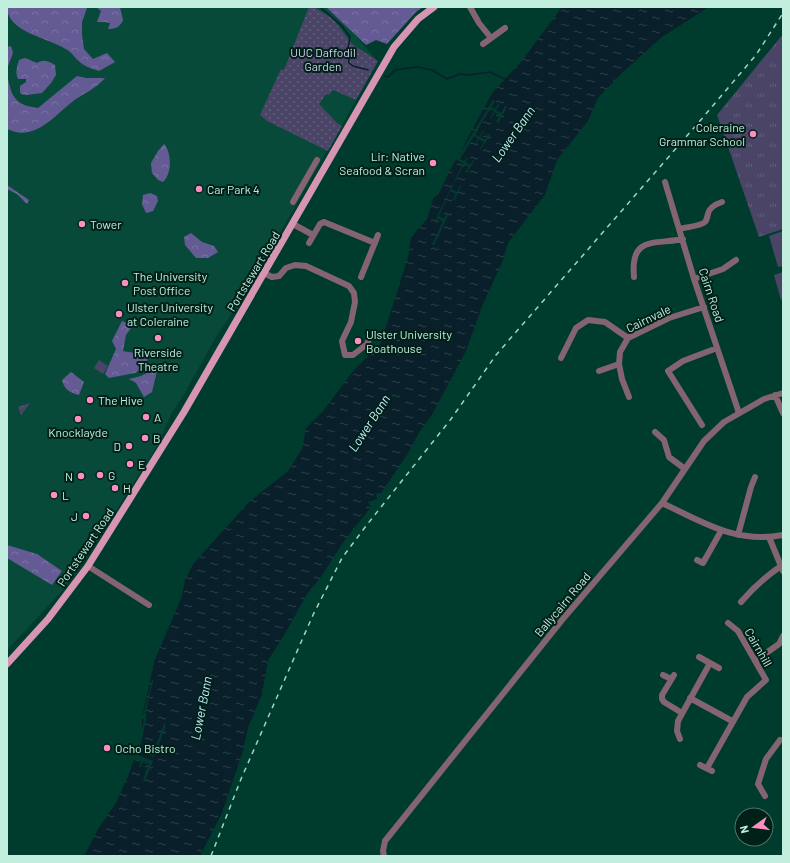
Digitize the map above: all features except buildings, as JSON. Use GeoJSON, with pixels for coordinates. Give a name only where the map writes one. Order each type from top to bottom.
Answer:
{"type":"FeatureCollection","features":[{"type":"Feature","properties":{"kind":"main road","name":"Portstewart Road"},"geometry":{"type":"LineString","coordinates":[[7,664],[48,619],[88,566],[184,412],[394,48],[418,19],[434,7]]}},
{"type":"Feature","properties":{"kind":"street"},"geometry":{"type":"LineString","coordinates":[[470,7],[478,23],[491,38]]}},
{"type":"Feature","properties":{"kind":"street"},"geometry":{"type":"LineString","coordinates":[[483,44],[505,28]]}},
{"type":"Feature","properties":{"kind":"street"},"geometry":{"type":"LineString","coordinates":[[293,202],[317,160]]}},
{"type":"Feature","properties":{"kind":"street","name":"Cairn Road"},"geometry":{"type":"LineString","coordinates":[[665,182],[694,279],[739,413]]}},
{"type":"Feature","properties":{"kind":"street"},"geometry":{"type":"LineString","coordinates":[[680,229],[700,225],[705,222],[708,217],[709,210],[722,202]]}},
{"type":"Feature","properties":{"kind":"street"},"geometry":{"type":"LineString","coordinates":[[309,243],[320,224],[326,222],[375,243]]}},
{"type":"Feature","properties":{"kind":"street"},"geometry":{"type":"LineString","coordinates":[[293,224],[313,235]]}},
{"type":"Feature","properties":{"kind":"street"},"geometry":{"type":"LineString","coordinates":[[361,278],[378,235]]}},
{"type":"Feature","properties":{"kind":"street"},"geometry":{"type":"LineString","coordinates":[[634,277],[634,260],[642,247],[649,243],[683,240]]}},
{"type":"Feature","properties":{"kind":"street"},"geometry":{"type":"LineString","coordinates":[[694,279],[722,269],[736,260]]}},
{"type":"Feature","properties":{"kind":"street"},"geometry":{"type":"LineString","coordinates":[[264,273],[272,277],[279,276],[286,268],[295,265],[306,266],[349,286],[354,293],[355,302],[351,322],[342,341],[345,354],[353,355],[367,344],[372,333]]}},
{"type":"Feature","properties":{"kind":"street","name":"Cairnvale"},"geometry":{"type":"LineString","coordinates":[[629,397],[622,379],[619,364],[620,352],[628,338],[669,318],[704,307]]}},
{"type":"Feature","properties":{"kind":"street"},"geometry":{"type":"LineString","coordinates":[[561,358],[576,328],[588,320],[606,322],[628,338]]}},
{"type":"Feature","properties":{"kind":"street"},"geometry":{"type":"LineString","coordinates":[[702,425],[668,371],[683,361],[717,348]]}},
{"type":"Feature","properties":{"kind":"street"},"geometry":{"type":"LineString","coordinates":[[599,371],[619,364]]}},
{"type":"Feature","properties":{"kind":"street","name":"Ballycairn Road"},"geometry":{"type":"LineString","coordinates":[[384,856],[383,851],[386,841],[562,620],[662,503],[704,441],[724,422],[764,399],[783,393]]}},
{"type":"Feature","properties":{"kind":"street"},"geometry":{"type":"LineString","coordinates":[[775,395],[783,413]]}},
{"type":"Feature","properties":{"kind":"street"},"geometry":{"type":"LineString","coordinates":[[655,432],[664,440],[670,457],[685,469]]}},
{"type":"Feature","properties":{"kind":"street"},"geometry":{"type":"LineString","coordinates":[[738,535],[755,477]]}},
{"type":"Feature","properties":{"kind":"street"},"geometry":{"type":"LineString","coordinates":[[662,503],[721,531],[746,537],[770,537],[783,535]]}},
{"type":"Feature","properties":{"kind":"street"},"geometry":{"type":"LineString","coordinates":[[697,560],[703,563],[721,531]]}},
{"type":"Feature","properties":{"kind":"street"},"geometry":{"type":"LineString","coordinates":[[741,602],[761,581],[782,569],[770,537]]}},
{"type":"Feature","properties":{"kind":"street"},"geometry":{"type":"LineString","coordinates":[[88,566],[149,606]]}},
{"type":"Feature","properties":{"kind":"street","name":"Cairnhill"},"geometry":{"type":"LineString","coordinates":[[700,765],[710,770],[732,721],[747,697],[766,680],[738,631],[728,623]]}},
{"type":"Feature","properties":{"kind":"street"},"geometry":{"type":"LineString","coordinates":[[755,661],[779,644],[783,636]]}},
{"type":"Feature","properties":{"kind":"street"},"geometry":{"type":"LineString","coordinates":[[699,657],[719,668]]}},
{"type":"Feature","properties":{"kind":"street"},"geometry":{"type":"LineString","coordinates":[[680,739],[677,725],[682,713],[710,663]]}},
{"type":"Feature","properties":{"kind":"street"},"geometry":{"type":"LineString","coordinates":[[664,675],[672,677],[662,696],[662,699],[664,702],[682,713]]}},
{"type":"Feature","properties":{"kind":"street"},"geometry":{"type":"LineString","coordinates":[[690,698],[732,721]]}},
{"type":"Feature","properties":{"kind":"street"},"geometry":{"type":"LineString","coordinates":[[765,796],[758,784],[766,759],[782,739]]}},
{"type":"Feature","properties":{"kind":"shaded area","name":"Ulster University at Coleraine"},"geometry":{"type":"Polygon","coordinates":[[[7,7],[326,7],[343,21],[378,62],[246,292],[216,337],[183,396],[171,414],[159,443],[75,575],[7,650],[7,7]]]}},
{"type":"Feature","properties":{"kind":"green space"},"geometry":{"type":"Polygon","coordinates":[[[7,7],[96,7],[87,8],[82,22],[84,49],[93,59],[107,53],[115,62],[99,71],[86,66],[61,46],[22,29],[14,23],[9,16],[7,7]]]}},
{"type":"Feature","properties":{"kind":"green space"},"geometry":{"type":"Polygon","coordinates":[[[96,7],[120,7],[123,20],[122,22],[119,26],[113,29],[108,29],[110,23],[97,22],[101,11],[96,7]]]}},
{"type":"Feature","properties":{"kind":"green space","name":"UUC Daffodil Garden"},"geometry":{"type":"Polygon","coordinates":[[[309,7],[314,7],[333,19],[352,44],[378,61],[356,100],[333,90],[329,95],[326,94],[319,104],[337,123],[342,126],[328,151],[267,121],[260,115],[281,69],[284,70],[309,7]]]}},
{"type":"Feature","properties":{"kind":"green space"},"geometry":{"type":"Polygon","coordinates":[[[326,7],[423,7],[416,12],[387,44],[376,40],[366,45],[326,7]]]}},
{"type":"Feature","properties":{"kind":"green space","name":"Coleraine Grammar School"},"geometry":{"type":"Polygon","coordinates":[[[783,34],[783,229],[759,237],[717,115],[783,34]]]}},
{"type":"Feature","properties":{"kind":"green space"},"geometry":{"type":"Polygon","coordinates":[[[11,46],[13,53],[7,69],[7,47],[11,46]]]}},
{"type":"Feature","properties":{"kind":"green space"},"geometry":{"type":"Polygon","coordinates":[[[25,58],[37,63],[46,61],[55,65],[56,75],[42,93],[27,95],[21,94],[20,92],[20,86],[26,82],[26,79],[18,79],[17,70],[19,60],[25,58]]]}},
{"type":"Feature","properties":{"kind":"green space"},"geometry":{"type":"Polygon","coordinates":[[[7,73],[10,88],[15,98],[19,102],[30,107],[38,108],[77,76],[86,78],[105,78],[72,102],[46,124],[34,130],[20,133],[7,129],[7,73]]]}},
{"type":"Feature","properties":{"kind":"green space"},"geometry":{"type":"Polygon","coordinates":[[[164,144],[167,148],[170,163],[168,174],[163,182],[158,180],[152,173],[151,163],[164,144]]]}},
{"type":"Feature","properties":{"kind":"green space"},"geometry":{"type":"Polygon","coordinates":[[[7,185],[29,200],[27,204],[17,194],[7,189],[7,185]]]}},
{"type":"Feature","properties":{"kind":"green space"},"geometry":{"type":"Polygon","coordinates":[[[150,193],[157,196],[158,201],[153,211],[146,213],[142,204],[143,195],[150,193]]]}},
{"type":"Feature","properties":{"kind":"green space"},"geometry":{"type":"Polygon","coordinates":[[[783,231],[783,266],[778,267],[769,236],[783,231]]]}},
{"type":"Feature","properties":{"kind":"green space"},"geometry":{"type":"Polygon","coordinates":[[[191,233],[202,242],[214,246],[218,252],[208,258],[196,258],[185,245],[184,237],[191,233]]]}},
{"type":"Feature","properties":{"kind":"green space"},"geometry":{"type":"Polygon","coordinates":[[[783,272],[783,299],[781,300],[774,275],[783,272]]]}},
{"type":"Feature","properties":{"kind":"green space"},"geometry":{"type":"Polygon","coordinates":[[[122,321],[133,325],[126,335],[123,351],[149,354],[146,366],[135,373],[109,378],[105,374],[116,349],[112,341],[122,321]]]}},
{"type":"Feature","properties":{"kind":"green space"},"geometry":{"type":"Polygon","coordinates":[[[99,360],[108,366],[103,374],[94,368],[99,360]]]}},
{"type":"Feature","properties":{"kind":"green space"},"geometry":{"type":"Polygon","coordinates":[[[158,367],[152,392],[144,397],[136,383],[129,379],[141,376],[158,367]]]}},
{"type":"Feature","properties":{"kind":"green space"},"geometry":{"type":"Polygon","coordinates":[[[71,372],[84,382],[79,395],[68,390],[64,386],[62,380],[71,372]]]}},
{"type":"Feature","properties":{"kind":"green space"},"geometry":{"type":"Polygon","coordinates":[[[30,403],[21,415],[18,407],[30,403]]]}},
{"type":"Feature","properties":{"kind":"green space"},"geometry":{"type":"Polygon","coordinates":[[[7,545],[37,554],[62,571],[52,585],[7,558],[7,545]]]}},
{"type":"Feature","properties":{"kind":"water","name":"Lower Bann"},"geometry":{"type":"Polygon","coordinates":[[[562,7],[709,7],[662,37],[621,74],[598,98],[588,121],[557,160],[545,195],[508,243],[502,263],[483,304],[466,351],[432,415],[420,431],[407,455],[381,493],[376,494],[377,499],[368,502],[371,507],[342,544],[321,577],[307,594],[268,661],[262,694],[248,728],[243,751],[222,813],[200,856],[84,856],[98,829],[116,803],[126,780],[142,735],[142,717],[154,662],[182,596],[185,580],[193,564],[249,502],[288,471],[302,449],[306,428],[323,411],[354,370],[381,343],[408,257],[411,237],[427,219],[433,199],[440,191],[492,93],[520,63],[562,7]]]}},
{"type":"Feature","properties":{"kind":"pier"},"geometry":{"type":"Polygon","coordinates":[[[493,100],[495,101],[491,107],[495,109],[499,103],[500,104],[496,110],[501,113],[505,106],[507,107],[498,123],[496,122],[500,115],[495,112],[491,119],[490,118],[494,111],[490,109],[475,134],[479,137],[484,131],[480,137],[485,140],[488,134],[490,135],[481,149],[484,142],[479,139],[475,146],[474,145],[478,139],[474,136],[460,159],[464,161],[467,157],[468,158],[465,162],[470,165],[473,160],[474,161],[467,173],[465,172],[469,167],[464,164],[451,189],[457,192],[460,185],[461,186],[454,201],[453,200],[456,194],[450,191],[439,216],[444,219],[447,213],[449,213],[434,245],[432,245],[443,221],[438,219],[436,222],[435,221],[463,163],[455,159],[463,143],[465,144],[458,157],[493,100]]]}},
{"type":"Feature","properties":{"kind":"pier"},"geometry":{"type":"Polygon","coordinates":[[[152,680],[140,748],[153,754],[164,724],[166,725],[154,757],[134,749],[138,749],[144,720],[140,716],[143,716],[152,680]]]}},
{"type":"Feature","properties":{"kind":"pier"},"geometry":{"type":"Polygon","coordinates":[[[133,753],[153,761],[145,781],[143,780],[149,764],[143,762],[141,767],[139,767],[141,761],[134,760],[127,779],[125,778],[133,753]]]}},
{"type":"Feature","properties":{"kind":"waterway"},"geometry":{"type":"LineString","coordinates":[[320,7],[342,26],[350,37],[348,49],[349,63],[353,66],[368,70]]}},
{"type":"Feature","properties":{"kind":"waterway"},"geometry":{"type":"LineString","coordinates":[[384,76],[388,77],[395,70],[417,67],[432,70],[447,79],[460,74],[469,75],[490,72],[507,80]]}},
{"type":"Feature","properties":{"kind":"railway"},"geometry":{"type":"LineString","coordinates":[[211,856],[241,779],[313,615],[342,558],[451,419],[496,355],[756,55],[783,13]]}},
{"type":"Feature","properties":{"kind":"place","name":"Coleraine Grammar School"},"geometry":{"type":"Point","coordinates":[753,134]}},
{"type":"Feature","properties":{"kind":"place","name":"Lir: Native Seafood & Scran"},"geometry":{"type":"Point","coordinates":[433,163]}},
{"type":"Feature","properties":{"kind":"place","name":"Car Park 4"},"geometry":{"type":"Point","coordinates":[199,189]}},
{"type":"Feature","properties":{"kind":"place","name":"Tower"},"geometry":{"type":"Point","coordinates":[82,224]}},
{"type":"Feature","properties":{"kind":"place","name":"The University Post Office"},"geometry":{"type":"Point","coordinates":[125,283]}},
{"type":"Feature","properties":{"kind":"place","name":"Ulster University at Coleraine"},"geometry":{"type":"Point","coordinates":[119,314]}},
{"type":"Feature","properties":{"kind":"place","name":"Riverside Theatre"},"geometry":{"type":"Point","coordinates":[158,338]}},
{"type":"Feature","properties":{"kind":"place","name":"Ulster University Boathouse"},"geometry":{"type":"Point","coordinates":[358,341]}},
{"type":"Feature","properties":{"kind":"place","name":"The Hive"},"geometry":{"type":"Point","coordinates":[90,400]}},
{"type":"Feature","properties":{"kind":"place","name":"A"},"geometry":{"type":"Point","coordinates":[146,417]}},
{"type":"Feature","properties":{"kind":"place","name":"Knocklayde"},"geometry":{"type":"Point","coordinates":[78,419]}},
{"type":"Feature","properties":{"kind":"place","name":"B"},"geometry":{"type":"Point","coordinates":[145,438]}},
{"type":"Feature","properties":{"kind":"place","name":"D"},"geometry":{"type":"Point","coordinates":[129,446]}},
{"type":"Feature","properties":{"kind":"place","name":"E"},"geometry":{"type":"Point","coordinates":[130,464]}},
{"type":"Feature","properties":{"kind":"place","name":"G"},"geometry":{"type":"Point","coordinates":[100,475]}},
{"type":"Feature","properties":{"kind":"place","name":"N"},"geometry":{"type":"Point","coordinates":[81,476]}},
{"type":"Feature","properties":{"kind":"place","name":"H"},"geometry":{"type":"Point","coordinates":[115,488]}},
{"type":"Feature","properties":{"kind":"place","name":"L"},"geometry":{"type":"Point","coordinates":[54,495]}},
{"type":"Feature","properties":{"kind":"place","name":"J"},"geometry":{"type":"Point","coordinates":[86,516]}},
{"type":"Feature","properties":{"kind":"place","name":"Ocho Bistro"},"geometry":{"type":"Point","coordinates":[107,748]}}]}
